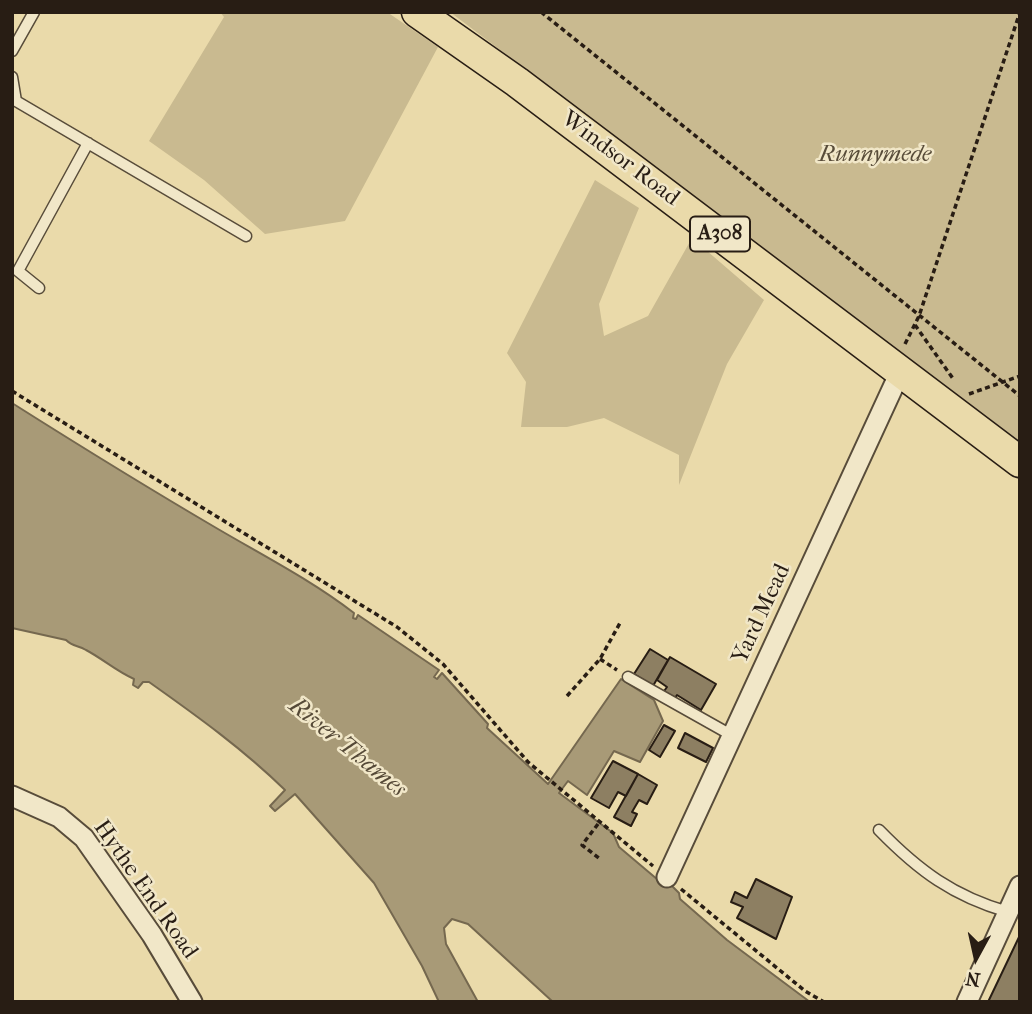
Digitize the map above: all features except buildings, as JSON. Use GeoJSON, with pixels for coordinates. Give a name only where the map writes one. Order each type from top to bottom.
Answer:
{"type":"FeatureCollection","features":[{"type":"Feature","properties":{"kind":"main road","name":"Windsor Road"},"geometry":{"type":"LineString","coordinates":[[417,12],[901,370],[1020,462]]}},
{"type":"Feature","properties":{"kind":"street","name":"Yard Mead"},"geometry":{"type":"LineString","coordinates":[[667,877],[901,370]]}},
{"type":"Feature","properties":{"kind":"street","name":"Hythe End Road"},"geometry":{"type":"LineString","coordinates":[[12,796],[59,817],[84,838],[152,935],[192,1002]]}},
{"type":"Feature","properties":{"kind":"street"},"geometry":{"type":"LineString","coordinates":[[967,1002],[1020,886]]}},
{"type":"Feature","properties":{"kind":"lane"},"geometry":{"type":"LineString","coordinates":[[12,51],[34,12]]}},
{"type":"Feature","properties":{"kind":"lane"},"geometry":{"type":"LineString","coordinates":[[12,76],[16,102],[246,236]]}},
{"type":"Feature","properties":{"kind":"lane"},"geometry":{"type":"LineString","coordinates":[[39,288],[18,271],[88,144]]}},
{"type":"Feature","properties":{"kind":"lane"},"geometry":{"type":"LineString","coordinates":[[628,677],[733,736]]}},
{"type":"Feature","properties":{"kind":"lane"},"geometry":{"type":"LineString","coordinates":[[879,830],[911,861],[954,893],[1008,912]]}},
{"type":"Feature","properties":{"kind":"path"},"geometry":{"type":"LineString","coordinates":[[541,12],[1020,396]]}},
{"type":"Feature","properties":{"kind":"path"},"geometry":{"type":"LineString","coordinates":[[958,385],[915,325],[1020,12]]}},
{"type":"Feature","properties":{"kind":"path"},"geometry":{"type":"LineString","coordinates":[[970,401],[965,395],[1020,376]]}},
{"type":"Feature","properties":{"kind":"path"},"geometry":{"type":"LineString","coordinates":[[12,391],[397,627],[443,664],[528,762],[547,779],[804,991],[824,1002]]}},
{"type":"Feature","properties":{"kind":"path"},"geometry":{"type":"LineString","coordinates":[[567,696],[600,659],[621,623]]}},
{"type":"Feature","properties":{"kind":"path"},"geometry":{"type":"LineString","coordinates":[[600,659],[628,677]]}},
{"type":"Feature","properties":{"kind":"path"},"geometry":{"type":"LineString","coordinates":[[598,824],[582,845],[600,859]]}},
{"type":"Feature","properties":{"kind":"green space"},"geometry":{"type":"Polygon","coordinates":[[[220,12],[387,12],[438,47],[345,221],[265,234],[204,180],[149,141],[224,17],[220,12]]]}},
{"type":"Feature","properties":{"kind":"green space","name":"Runnymede"},"geometry":{"type":"Polygon","coordinates":[[[450,12],[1020,12],[1020,444],[450,12]]]}},
{"type":"Feature","properties":{"kind":"green space"},"geometry":{"type":"Polygon","coordinates":[[[595,180],[639,208],[599,304],[604,336],[648,316],[692,238],[764,300],[727,364],[679,485],[679,455],[604,418],[567,427],[521,427],[526,382],[507,353],[595,180]]]}},
{"type":"Feature","properties":{"kind":"water","name":"River Thames"},"geometry":{"type":"Polygon","coordinates":[[[12,403],[304,579],[354,613],[353,618],[356,619],[358,615],[439,670],[434,677],[437,679],[442,673],[488,724],[487,728],[548,784],[621,679],[654,700],[663,721],[640,762],[614,751],[587,795],[568,781],[559,793],[613,833],[619,847],[664,885],[670,884],[679,893],[680,899],[727,940],[810,1002],[553,1002],[468,924],[452,919],[444,928],[446,944],[478,1002],[439,1002],[422,966],[374,883],[295,794],[275,811],[270,806],[285,790],[202,720],[149,682],[143,682],[138,688],[133,685],[134,679],[83,648],[66,640],[12,628],[12,403]]]}}]}
